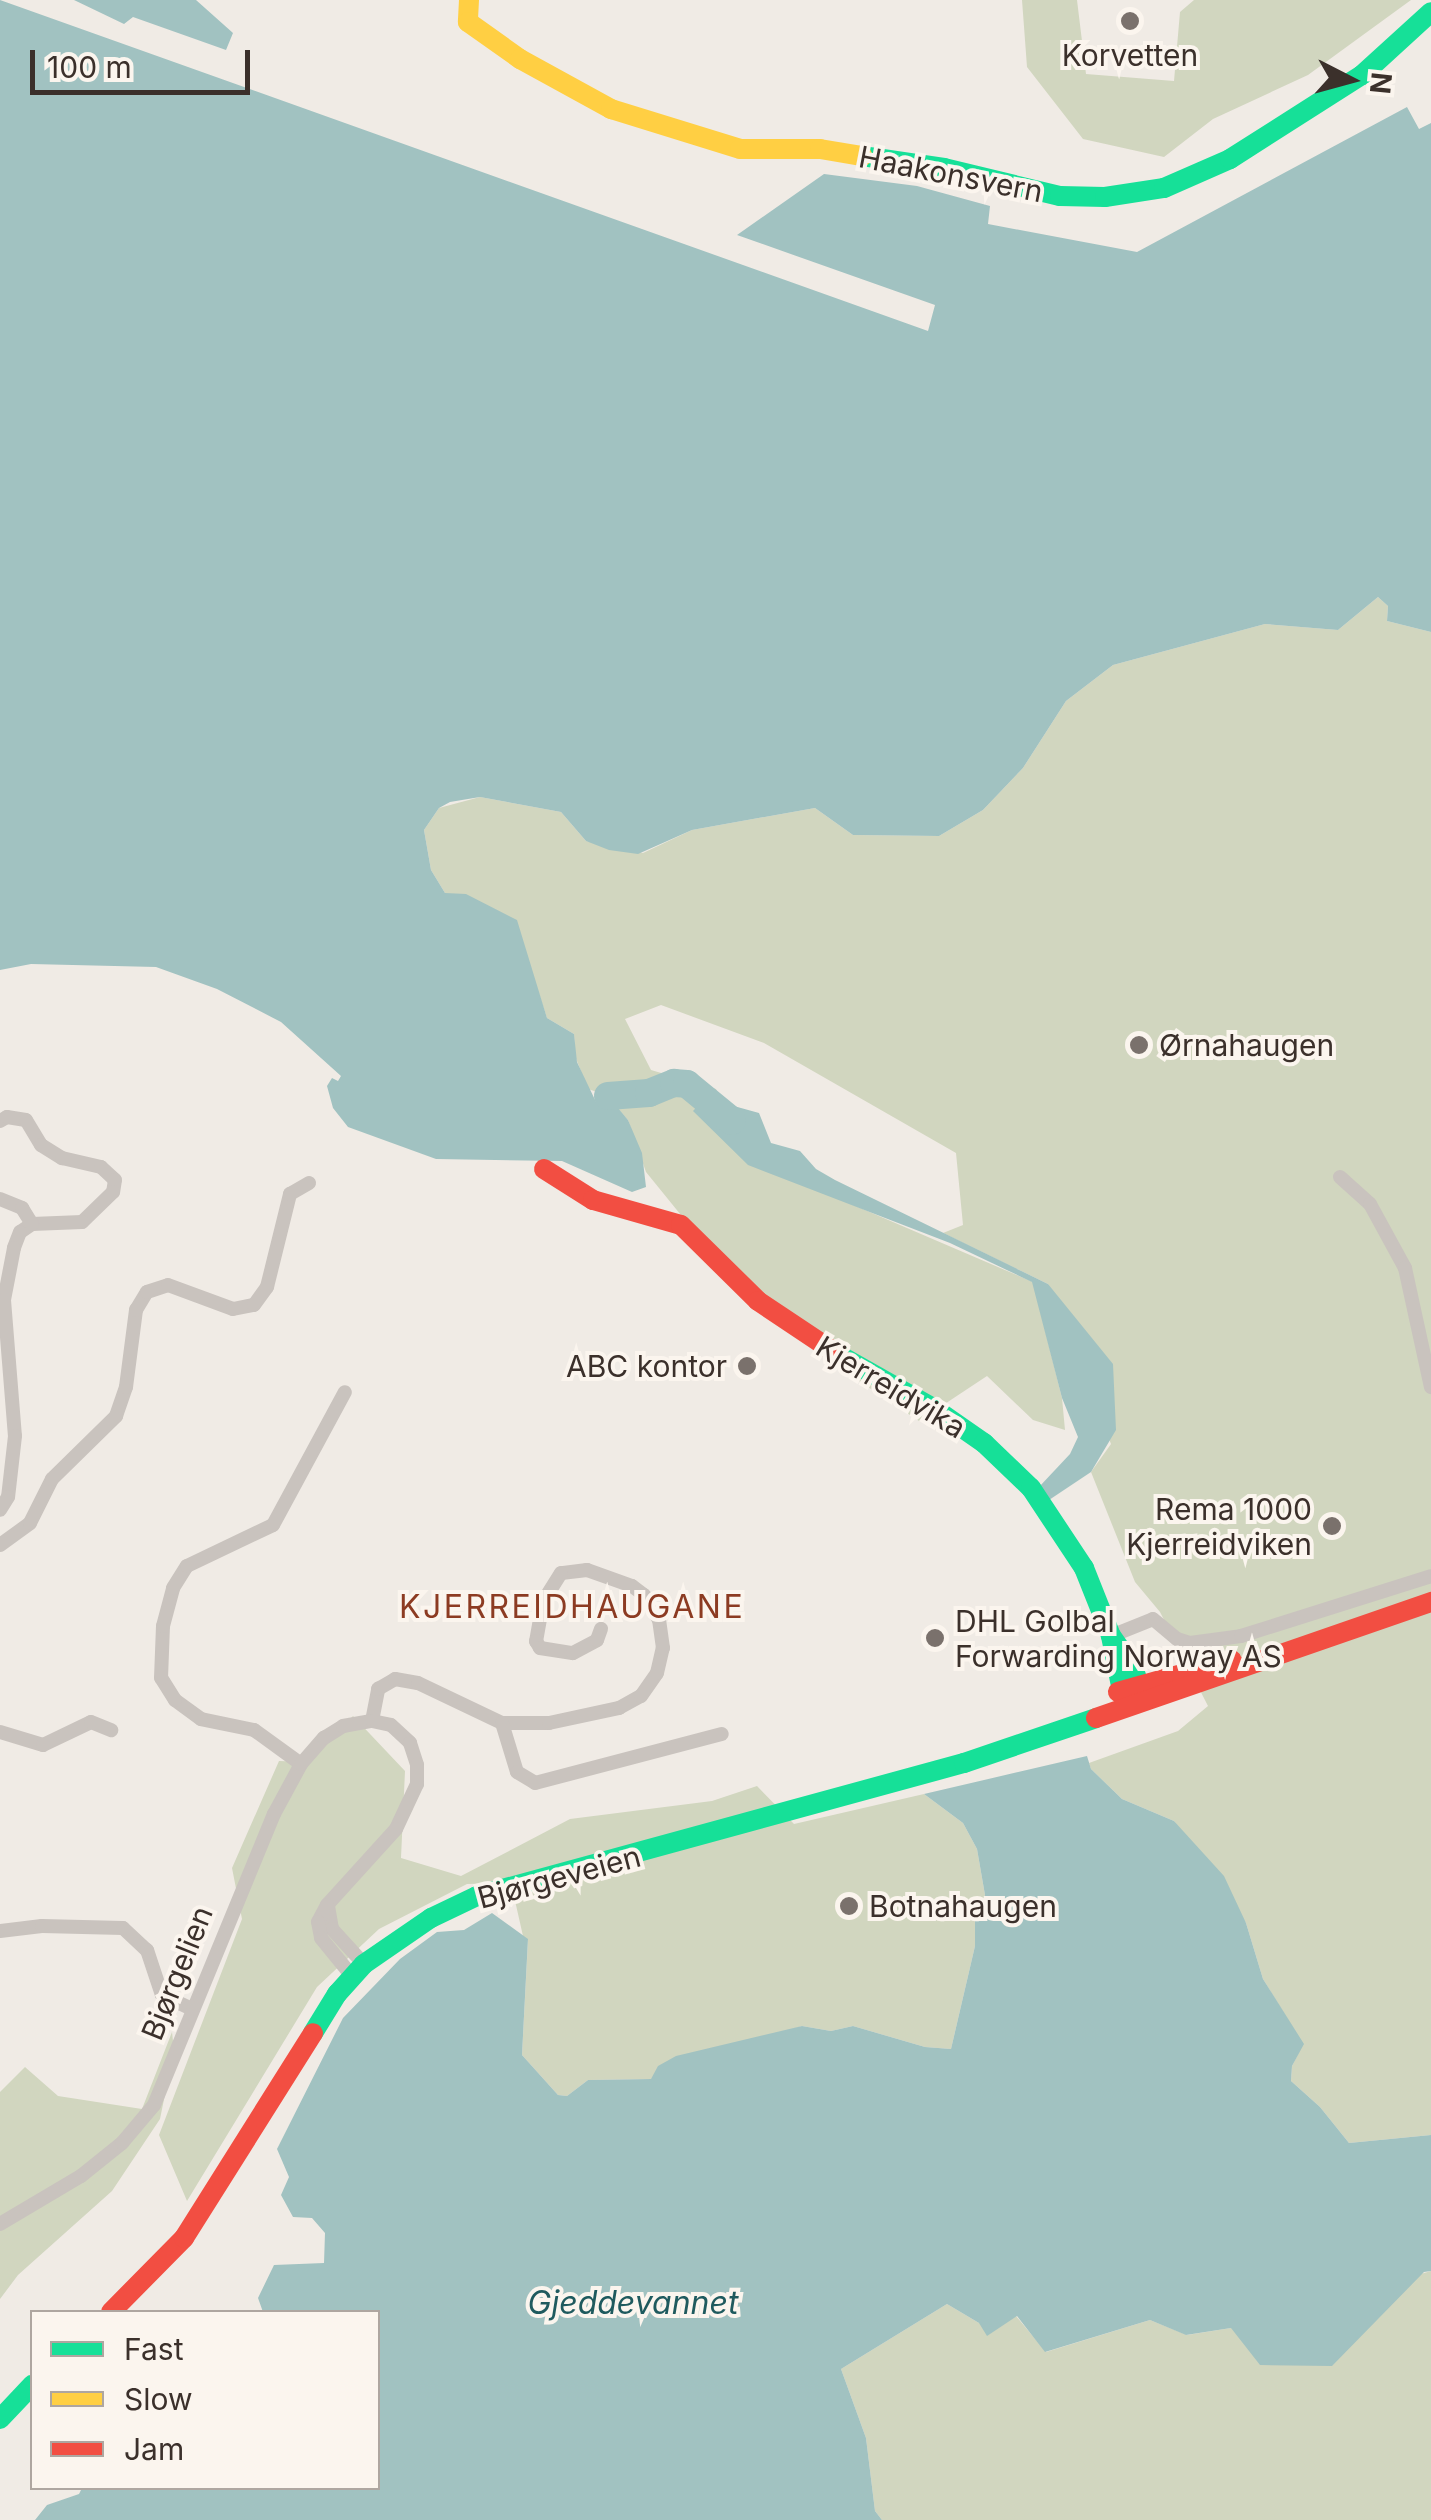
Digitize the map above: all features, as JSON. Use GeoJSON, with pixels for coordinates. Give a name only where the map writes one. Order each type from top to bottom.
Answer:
{"type":"FeatureCollection","features":[{"type":"Feature","properties":{"kind":"street","name":"Haakonsvern"},"geometry":{"type":"LineString","coordinates":[[470,0],[468,22],[520,60],[611,109],[672,132],[740,149],[820,149],[944,168],[1060,196],[1105,197],[1164,188],[1230,159],[1362,75],[1431,12]]}},
{"type":"Feature","properties":{"kind":"street"},"geometry":{"type":"LineString","coordinates":[[0,1121],[7,1116],[26,1120],[41,1144],[52,1152],[101,1168],[115,1180],[106,1200],[82,1222],[32,1224],[20,1232],[7,1271],[4,1300],[12,1466],[8,1497],[0,1510]]}},
{"type":"Feature","properties":{"kind":"street","name":"Kjerreidvika"},"geometry":{"type":"LineString","coordinates":[[544,1169],[593,1200],[681,1224],[758,1301],[806,1336],[935,1409],[984,1443],[1031,1488],[1084,1568],[1112,1636],[1134,1667],[1132,1693]]}},
{"type":"Feature","properties":{"kind":"street"},"geometry":{"type":"LineString","coordinates":[[1340,1177],[1370,1204],[1405,1268],[1431,1387]]}},
{"type":"Feature","properties":{"kind":"street"},"geometry":{"type":"LineString","coordinates":[[0,1544],[30,1523],[52,1479],[116,1416],[126,1387],[136,1310],[147,1292],[168,1286],[233,1309],[254,1305],[266,1286],[290,1194],[309,1183]]}},
{"type":"Feature","properties":{"kind":"street"},"geometry":{"type":"LineString","coordinates":[[0,1199],[22,1208],[32,1224]]}},
{"type":"Feature","properties":{"kind":"street"},"geometry":{"type":"LineString","coordinates":[[301,1764],[254,1730],[201,1719],[175,1700],[160,1678],[163,1626],[172,1588],[186,1566],[273,1525],[345,1392]]}},
{"type":"Feature","properties":{"kind":"street"},"geometry":{"type":"LineString","coordinates":[[358,1970],[320,1938],[318,1922],[328,1905],[396,1828],[417,1784],[417,1765],[410,1743],[391,1725],[372,1721],[378,1689],[395,1679],[418,1683],[502,1723],[538,1724],[619,1708],[641,1696],[662,1660],[662,1634],[652,1605],[632,1586],[616,1580],[574,1568],[561,1572],[542,1602],[536,1641],[540,1648],[573,1653],[597,1640],[601,1629]]}},
{"type":"Feature","properties":{"kind":"street"},"geometry":{"type":"LineString","coordinates":[[1112,1636],[1154,1619],[1177,1639],[1190,1643],[1241,1636],[1431,1576]]}},
{"type":"Feature","properties":{"kind":"street","name":"Bjørgeveien"},"geometry":{"type":"LineString","coordinates":[[113,2310],[184,2238],[282,2074],[358,1970],[400,1935],[477,1896],[806,1810],[926,1772],[1132,1693],[1304,1645],[1431,1602]]}},
{"type":"Feature","properties":{"kind":"street","name":"Bjørgelien"},"geometry":{"type":"LineString","coordinates":[[0,2224],[56,2193],[122,2143],[154,2105],[190,2008],[274,1814],[301,1764],[324,1738],[342,1726],[372,1721]]}},
{"type":"Feature","properties":{"kind":"street"},"geometry":{"type":"LineString","coordinates":[[0,1732],[42,1745],[54,1743],[71,1730],[92,1722],[111,1730]]}},
{"type":"Feature","properties":{"kind":"street"},"geometry":{"type":"LineString","coordinates":[[502,1723],[518,1772],[535,1782],[722,1734]]}},
{"type":"Feature","properties":{"kind":"street"},"geometry":{"type":"LineString","coordinates":[[0,1931],[42,1926],[123,1928],[148,1950],[162,1995],[190,2008]]}},
{"type":"Feature","properties":{"kind":"street","name":"Bjørgeveien"},"geometry":{"type":"LineString","coordinates":[[95,2310],[206,2201]]}},
{"type":"Feature","properties":{"kind":"street"},"geometry":{"type":"LineString","coordinates":[[0,2419],[30,2387]]}},
{"type":"Feature","properties":{"kind":"green space"},"geometry":{"type":"Polygon","coordinates":[[[1022,0],[1077,0],[1086,74],[1174,81],[1180,12],[1194,0],[1411,0],[1308,75],[1213,119],[1164,157],[1083,139],[1027,67],[1022,0]]]}},
{"type":"Feature","properties":{"kind":"green space"},"geometry":{"type":"Polygon","coordinates":[[[1378,597],[1388,606],[1387,621],[1431,632],[1431,2135],[1349,2143],[1320,2107],[1291,2081],[1292,2066],[1303,2044],[1263,1979],[1246,1923],[1174,1821],[1122,1799],[1091,1769],[1089,1763],[1178,1731],[1208,1706],[1160,1612],[1135,1582],[1091,1472],[1111,1444],[1048,1284],[943,1233],[963,1225],[956,1153],[764,1043],[661,1005],[625,1019],[651,1070],[716,1089],[723,1104],[705,1098],[795,1180],[1033,1282],[1062,1398],[1065,1430],[1033,1420],[987,1376],[919,1421],[844,1371],[773,1313],[702,1241],[646,1172],[628,1120],[606,1095],[588,1089],[575,1056],[574,1034],[547,1018],[521,940],[445,893],[431,870],[424,830],[439,808],[480,797],[561,812],[586,841],[643,853],[692,830],[815,808],[853,835],[939,836],[983,810],[1023,768],[1066,701],[1113,665],[1265,624],[1338,630],[1378,597]]]}},
{"type":"Feature","properties":{"kind":"green space"},"geometry":{"type":"Polygon","coordinates":[[[353,1716],[405,1771],[401,1858],[461,1876],[570,1819],[712,1801],[757,1786],[794,1824],[924,1794],[963,1823],[977,1849],[985,1895],[975,1921],[975,1946],[951,2049],[925,2047],[853,2026],[831,2031],[802,2026],[651,2079],[588,2080],[567,2096],[558,2095],[522,2055],[528,1940],[523,1936],[511,1883],[467,1884],[379,1929],[317,1987],[187,2201],[159,2135],[242,1919],[232,1868],[279,1761],[310,1762],[353,1716]]]}},
{"type":"Feature","properties":{"kind":"green space"},"geometry":{"type":"Polygon","coordinates":[[[172,2032],[174,2050],[160,2119],[112,2191],[18,2275],[0,2299],[0,2092],[25,2067],[58,2096],[142,2109],[172,2032]]]}},
{"type":"Feature","properties":{"kind":"green space"},"geometry":{"type":"Polygon","coordinates":[[[1431,2271],[1431,2520],[882,2520],[875,2511],[866,2438],[841,2369],[947,2304],[979,2323],[1016,2316],[1046,2352],[1150,2320],[1187,2335],[1231,2328],[1431,2271]]]}},
{"type":"Feature","properties":{"kind":"water"},"geometry":{"type":"Polygon","coordinates":[[[0,0],[928,331],[935,305],[737,235],[824,174],[917,186],[990,206],[988,224],[1137,252],[1407,107],[1419,129],[1431,123],[1431,632],[1387,621],[1388,606],[1378,597],[1338,630],[1265,624],[1113,665],[1066,701],[1023,768],[983,810],[939,836],[853,835],[815,808],[692,830],[638,854],[609,850],[586,841],[561,812],[480,797],[450,802],[439,808],[424,830],[431,870],[445,893],[466,894],[517,920],[547,1018],[574,1034],[577,1062],[596,1102],[608,1096],[628,1120],[642,1153],[646,1187],[632,1192],[562,1161],[436,1159],[348,1127],[333,1108],[327,1086],[332,1078],[338,1081],[341,1076],[281,1022],[217,989],[156,967],[31,964],[0,970],[0,0]]]}},
{"type":"Feature","properties":{"kind":"water"},"geometry":{"type":"Polygon","coordinates":[[[74,0],[196,0],[233,33],[226,50],[133,17],[124,24],[74,0]]]}},
{"type":"Feature","properties":{"kind":"water"},"geometry":{"type":"Polygon","coordinates":[[[705,1098],[759,1113],[771,1143],[800,1151],[816,1169],[835,1180],[1048,1284],[1113,1364],[1116,1430],[1091,1472],[1049,1500],[1039,1487],[1070,1454],[1078,1437],[1062,1398],[1032,1282],[950,1243],[748,1165],[693,1111],[705,1098]]]}},
{"type":"Feature","properties":{"kind":"water","name":"Gjeddevannet"},"geometry":{"type":"Polygon","coordinates":[[[1087,1756],[1091,1769],[1122,1799],[1174,1821],[1224,1876],[1246,1923],[1263,1979],[1304,2044],[1292,2066],[1291,2081],[1320,2107],[1349,2143],[1431,2135],[1431,2271],[1424,2272],[1332,2366],[1260,2365],[1231,2328],[1186,2335],[1150,2320],[1045,2352],[1017,2316],[987,2336],[979,2323],[947,2304],[841,2369],[866,2438],[875,2511],[882,2520],[35,2520],[47,2505],[81,2490],[380,2490],[380,2310],[262,2310],[258,2298],[274,2265],[324,2263],[325,2233],[312,2218],[293,2217],[281,2195],[289,2177],[277,2149],[343,2018],[400,1959],[437,1932],[464,1930],[492,1913],[528,1939],[522,2055],[558,2095],[567,2096],[588,2080],[651,2079],[658,2066],[676,2056],[802,2026],[831,2031],[853,2026],[925,2047],[951,2049],[975,1946],[975,1921],[985,1895],[977,1849],[963,1823],[924,1794],[1087,1756]]]}},
{"type":"Feature","properties":{"kind":"waterway"},"geometry":{"type":"LineString","coordinates":[[608,1096],[649,1093],[674,1083],[687,1084],[732,1121]]}},
{"type":"Feature","properties":{"kind":"traffic: fast"},"geometry":{"type":"LineString","coordinates":[[862,156],[944,168],[1060,196],[1105,197],[1164,188],[1230,159],[1362,75],[1431,12]]}},
{"type":"Feature","properties":{"kind":"traffic: fast"},"geometry":{"type":"LineString","coordinates":[[839,1355],[935,1409],[984,1443],[1031,1488],[1084,1568],[1111,1636],[1122,1691],[1136,1702],[1139,1685],[1133,1667],[1111,1636]]}},
{"type":"Feature","properties":{"kind":"traffic: fast"},"geometry":{"type":"LineString","coordinates":[[313,2033],[337,1994],[364,1964],[431,1918],[477,1896],[964,1763],[1096,1718]]}},
{"type":"Feature","properties":{"kind":"traffic: fast"},"geometry":{"type":"LineString","coordinates":[[0,2419],[30,2387]]}},
{"type":"Feature","properties":{"kind":"traffic: slow"},"geometry":{"type":"LineString","coordinates":[[469,0],[468,22],[520,59],[611,109],[740,149],[820,149],[862,156]]}},
{"type":"Feature","properties":{"kind":"traffic: jam"},"geometry":{"type":"LineString","coordinates":[[544,1169],[593,1200],[681,1225],[758,1301],[839,1355]]}},
{"type":"Feature","properties":{"kind":"traffic: jam"},"geometry":{"type":"LineString","coordinates":[[1096,1718],[1431,1602]]}},
{"type":"Feature","properties":{"kind":"traffic: jam"},"geometry":{"type":"LineString","coordinates":[[1118,1692],[1232,1660]]}},
{"type":"Feature","properties":{"kind":"traffic: jam"},"geometry":{"type":"LineString","coordinates":[[113,2310],[184,2238],[313,2033]]}},
{"type":"Feature","properties":{"kind":"place","name":"Korvetten"},"geometry":{"type":"Point","coordinates":[1130,21]}},
{"type":"Feature","properties":{"kind":"place","name":"Ørnahaugen"},"geometry":{"type":"Point","coordinates":[1139,1045]}},
{"type":"Feature","properties":{"kind":"place","name":"ABC kontor"},"geometry":{"type":"Point","coordinates":[747,1366]}},
{"type":"Feature","properties":{"kind":"place","name":"Rema 1000 Kjerreidviken"},"geometry":{"type":"Point","coordinates":[1332,1526]}},
{"type":"Feature","properties":{"kind":"place","name":"DHL Golbal Forwarding Norway AS"},"geometry":{"type":"Point","coordinates":[935,1638]}},
{"type":"Feature","properties":{"kind":"place","name":"Botnahaugen"},"geometry":{"type":"Point","coordinates":[849,1906]}},
{"type":"Feature","properties":{"kind":"district","name":"KJERREIDHAUGANE"},"geometry":{"type":"Point","coordinates":[572,1607]}}]}
